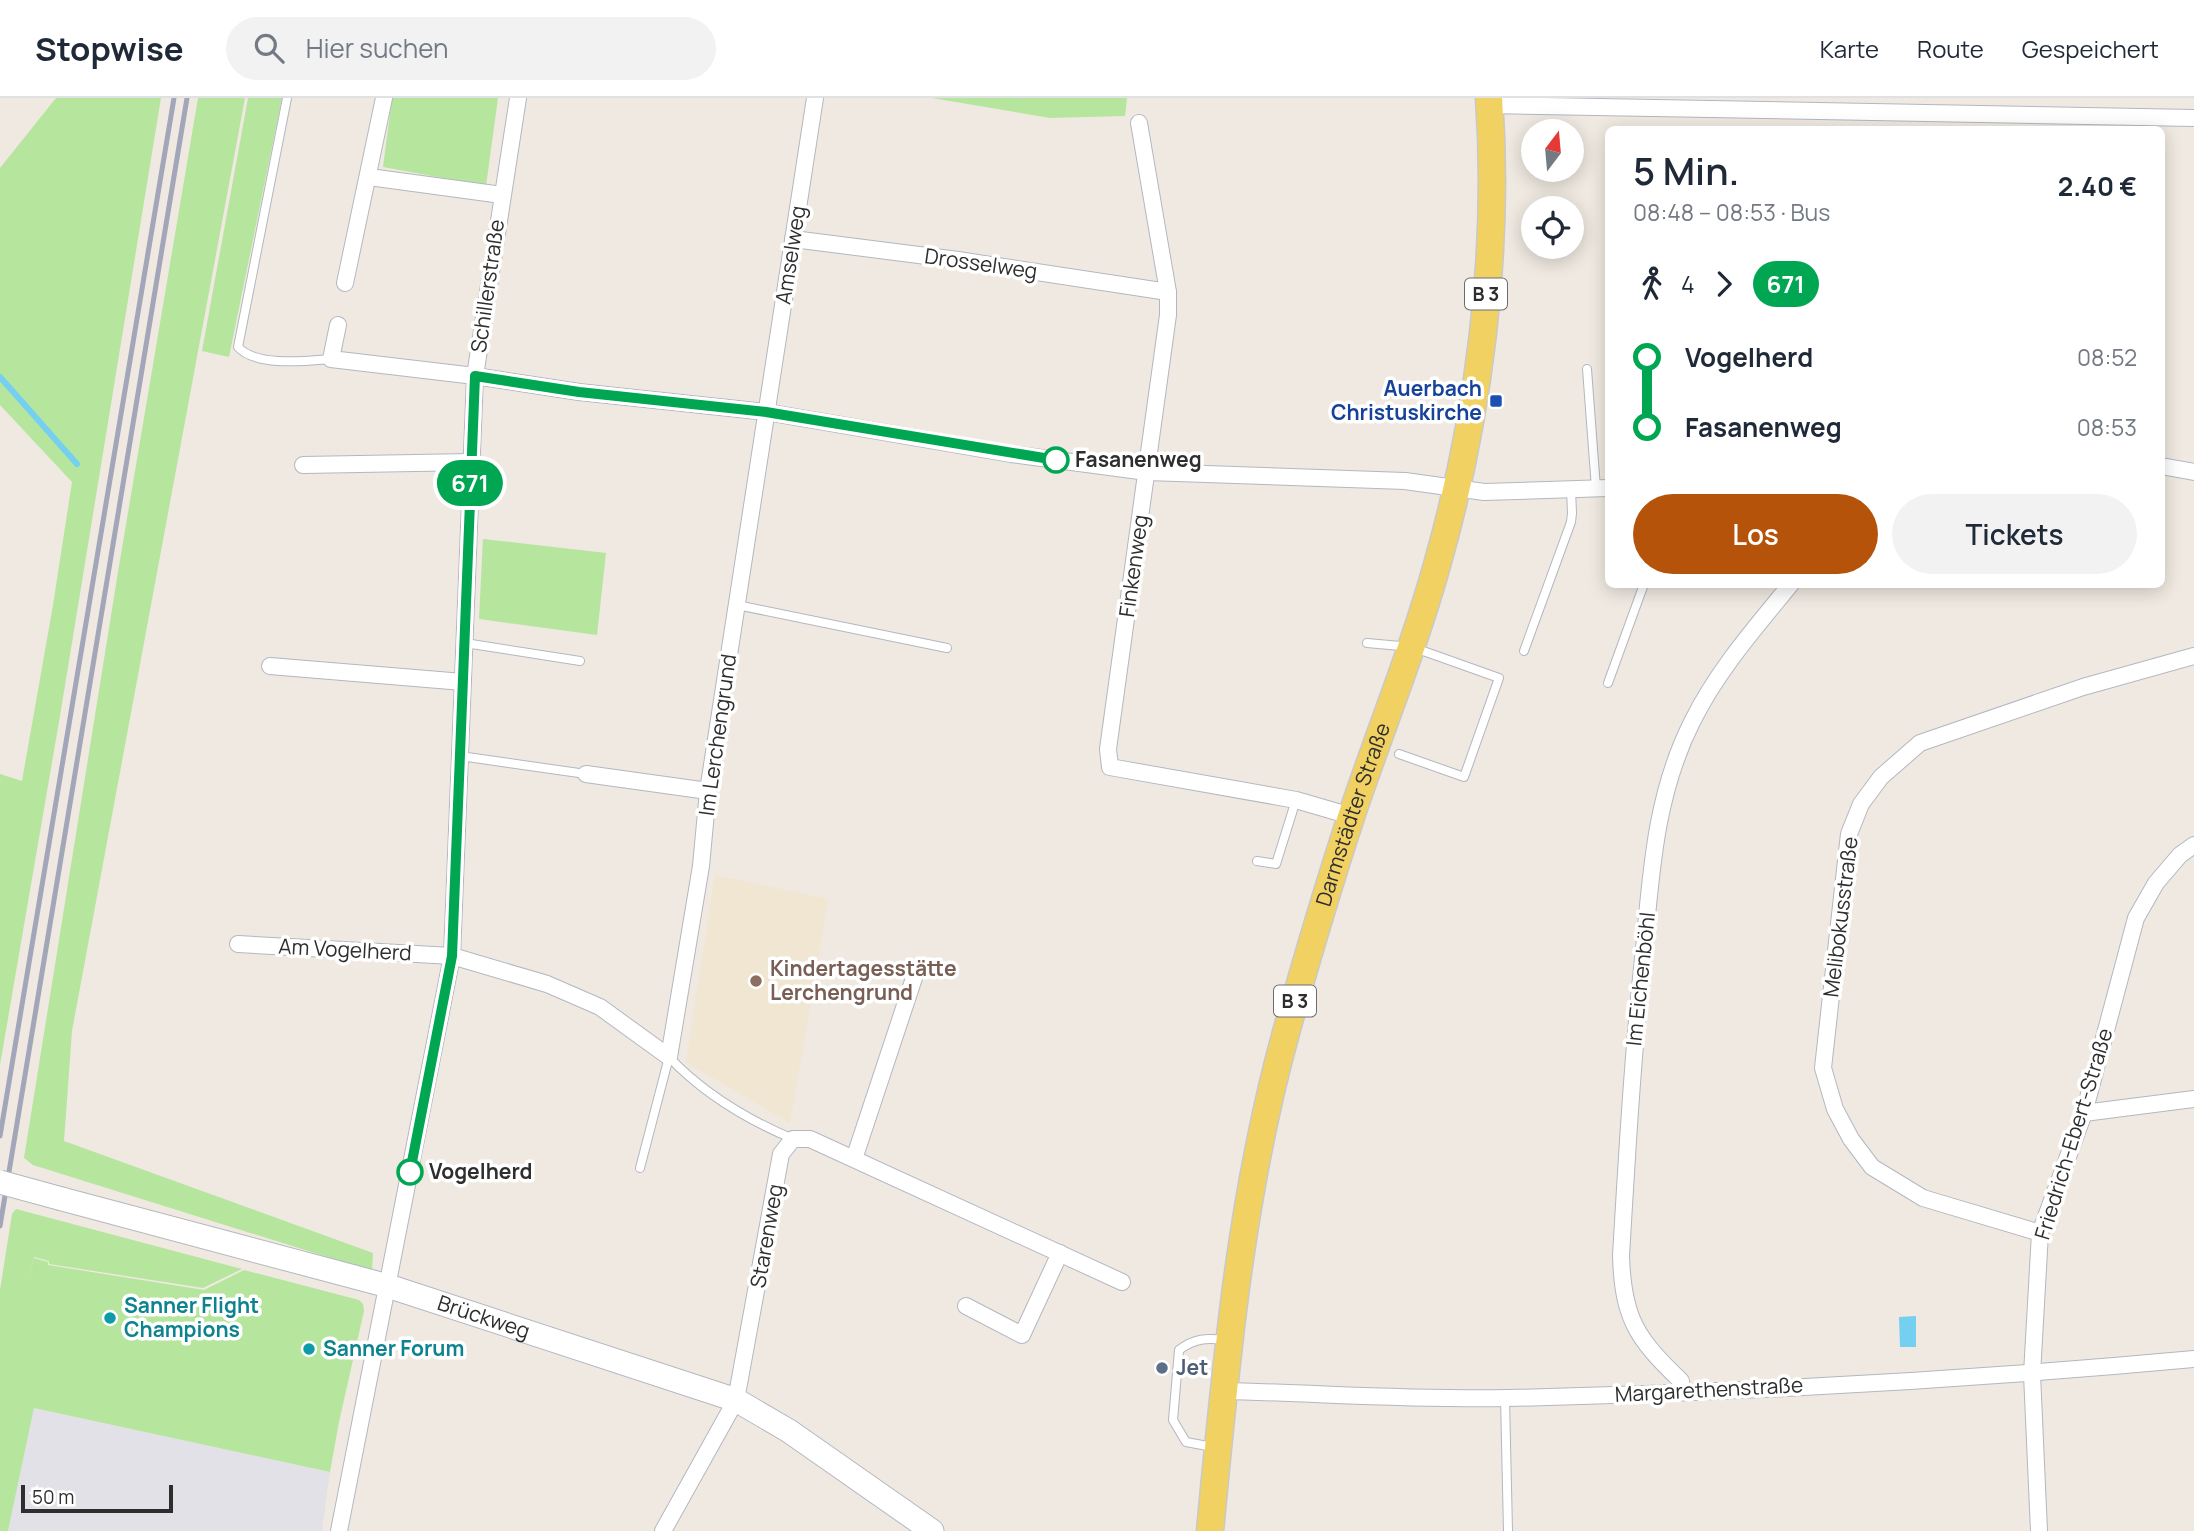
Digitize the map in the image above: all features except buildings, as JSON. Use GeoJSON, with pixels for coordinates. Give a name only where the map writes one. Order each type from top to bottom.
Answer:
{"type":"FeatureCollection","features":[{"type":"Feature","properties":{"kind":"main road","name":"Darmstädter Straße"},"geometry":{"type":"LineString","coordinates":[[1210,1531],[1228,1340],[1242,1237],[1279,1060],[1351,816],[1412,647],[1438,563],[1457,488],[1486,296],[1490,243],[1489,101]]}},
{"type":"Feature","properties":{"kind":"street"},"geometry":{"type":"LineString","coordinates":[[345,284],[384,98]]}},
{"type":"Feature","properties":{"kind":"street","name":"Schillerstraße"},"geometry":{"type":"LineString","coordinates":[[339,1531],[452,956],[475,376],[518,98]]}},
{"type":"Feature","properties":{"kind":"street","name":"Amselweg"},"geometry":{"type":"LineString","coordinates":[[766,412],[815,98]]}},
{"type":"Feature","properties":{"kind":"street"},"geometry":{"type":"LineString","coordinates":[[1489,101],[2194,118]]}},
{"type":"Feature","properties":{"kind":"street","name":"Finkenweg"},"geometry":{"type":"LineString","coordinates":[[1139,123],[1168,292],[1167,323],[1108,749],[1110,767],[1296,800],[1351,816]]}},
{"type":"Feature","properties":{"kind":"street"},"geometry":{"type":"LineString","coordinates":[[369,177],[502,195]]}},
{"type":"Feature","properties":{"kind":"street","name":"Drosselweg"},"geometry":{"type":"LineString","coordinates":[[793,239],[958,260],[1168,292]]}},
{"type":"Feature","properties":{"kind":"street"},"geometry":{"type":"LineString","coordinates":[[338,326],[331,359],[475,376],[579,392],[766,412],[1011,454],[1147,472],[1405,481],[1484,492],[1602,488]]}},
{"type":"Feature","properties":{"kind":"street","name":"Im Lerchengrund"},"geometry":{"type":"LineString","coordinates":[[669,1057],[701,866],[708,791],[766,412]]}},
{"type":"Feature","properties":{"kind":"street"},"geometry":{"type":"LineString","coordinates":[[303,465],[471,462]]}},
{"type":"Feature","properties":{"kind":"street"},"geometry":{"type":"LineString","coordinates":[[2165,467],[2194,472]]}},
{"type":"Feature","properties":{"kind":"street","name":"Im Eichenböhl"},"geometry":{"type":"LineString","coordinates":[[1681,1392],[1681,1381],[1652,1353],[1630,1319],[1622,1289],[1621,1256],[1633,1059],[1655,838],[1670,780],[1691,723],[1729,660],[1788,588]]}},
{"type":"Feature","properties":{"kind":"street","name":"Melibokusstraße"},"geometry":{"type":"LineString","coordinates":[[2040,1233],[1923,1198],[1872,1167],[1851,1139],[1835,1109],[1823,1068],[1849,834],[1861,804],[1881,777],[1920,743],[2084,687],[2194,656]]}},
{"type":"Feature","properties":{"kind":"street"},"geometry":{"type":"LineString","coordinates":[[270,666],[463,682]]}},
{"type":"Feature","properties":{"kind":"street"},"geometry":{"type":"LineString","coordinates":[[586,774],[708,791]]}},
{"type":"Feature","properties":{"kind":"street","name":"Friedrich-Ebert-Straße"},"geometry":{"type":"LineString","coordinates":[[2039,1531],[2032,1374],[2040,1233],[2084,1114],[2136,918],[2162,876],[2180,855],[2194,845]]}},
{"type":"Feature","properties":{"kind":"street","name":"Am Vogelherd"},"geometry":{"type":"LineString","coordinates":[[238,944],[452,956]]}},
{"type":"Feature","properties":{"kind":"street"},"geometry":{"type":"LineString","coordinates":[[452,956],[547,984],[600,1007],[669,1057]]}},
{"type":"Feature","properties":{"kind":"street"},"geometry":{"type":"LineString","coordinates":[[854,1159],[916,972]]}},
{"type":"Feature","properties":{"kind":"street"},"geometry":{"type":"LineString","coordinates":[[2084,1114],[2194,1100]]}},
{"type":"Feature","properties":{"kind":"street"},"geometry":{"type":"LineString","coordinates":[[793,1139],[810,1139],[1122,1282]]}},
{"type":"Feature","properties":{"kind":"street","name":"Starenweg"},"geometry":{"type":"LineString","coordinates":[[663,1531],[736,1400],[781,1154],[793,1139]]}},
{"type":"Feature","properties":{"kind":"street","name":"Brückweg"},"geometry":{"type":"LineString","coordinates":[[0,1182],[388,1286],[736,1400],[789,1432],[932,1531]]}},
{"type":"Feature","properties":{"kind":"street"},"geometry":{"type":"LineString","coordinates":[[966,1306],[1022,1335],[1060,1253]]}},
{"type":"Feature","properties":{"kind":"street","name":"Margarethenstraße"},"geometry":{"type":"LineString","coordinates":[[1223,1391],[1505,1398],[2032,1374],[2194,1359]]}},
{"type":"Feature","properties":{"kind":"lane"},"geometry":{"type":"LineString","coordinates":[[287,98],[238,347],[245,355],[289,363],[331,359]]}},
{"type":"Feature","properties":{"kind":"lane"},"geometry":{"type":"LineString","coordinates":[[1587,369],[1602,488]]}},
{"type":"Feature","properties":{"kind":"lane"},"geometry":{"type":"LineString","coordinates":[[1524,651],[1570,522],[1571,490]]}},
{"type":"Feature","properties":{"kind":"lane"},"geometry":{"type":"LineString","coordinates":[[1608,683],[1643,588]]}},
{"type":"Feature","properties":{"kind":"lane"},"geometry":{"type":"LineString","coordinates":[[737,605],[947,648]]}},
{"type":"Feature","properties":{"kind":"lane"},"geometry":{"type":"LineString","coordinates":[[465,643],[580,660]]}},
{"type":"Feature","properties":{"kind":"lane"},"geometry":{"type":"LineString","coordinates":[[1367,643],[1412,647],[1499,678],[1464,778],[1399,754]]}},
{"type":"Feature","properties":{"kind":"lane"},"geometry":{"type":"LineString","coordinates":[[460,756],[586,774]]}},
{"type":"Feature","properties":{"kind":"lane"},"geometry":{"type":"LineString","coordinates":[[1257,861],[1276,864],[1296,800]]}},
{"type":"Feature","properties":{"kind":"lane"},"geometry":{"type":"LineString","coordinates":[[669,1057],[689,1077],[761,1126],[793,1139]]}},
{"type":"Feature","properties":{"kind":"lane"},"geometry":{"type":"LineString","coordinates":[[640,1168],[669,1057]]}},
{"type":"Feature","properties":{"kind":"lane"},"geometry":{"type":"LineString","coordinates":[[1218,1447],[1186,1441],[1173,1420],[1179,1350],[1191,1341],[1203,1338],[1228,1340]]}},
{"type":"Feature","properties":{"kind":"lane"},"geometry":{"type":"LineString","coordinates":[[1505,1398],[1508,1531]]}},
{"type":"Feature","properties":{"kind":"shaded area","name":"Kindertagesstätte Lerchengrund"},"geometry":{"type":"Polygon","coordinates":[[[715,875],[828,899],[790,1123],[686,1062],[715,875]]]}},
{"type":"Feature","properties":{"kind":"shaded area"},"geometry":{"type":"Polygon","coordinates":[[[34,1408],[330,1472],[322,1531],[8,1531],[34,1408]]]}},
{"type":"Feature","properties":{"kind":"green space"},"geometry":{"type":"Polygon","coordinates":[[[56,98],[161,98],[0,1065],[0,774],[22,781],[72,482],[0,405],[0,168],[56,98]]]}},
{"type":"Feature","properties":{"kind":"green space"},"geometry":{"type":"Polygon","coordinates":[[[198,98],[245,98],[72,1031],[64,1141],[373,1253],[372,1271],[33,1165],[24,1158],[118,572],[198,98]]]}},
{"type":"Feature","properties":{"kind":"green space"},"geometry":{"type":"Polygon","coordinates":[[[248,98],[282,98],[229,357],[202,351],[248,98]]]}},
{"type":"Feature","properties":{"kind":"green space"},"geometry":{"type":"Polygon","coordinates":[[[392,98],[498,98],[486,186],[383,167],[392,98]]]}},
{"type":"Feature","properties":{"kind":"green space"},"geometry":{"type":"Polygon","coordinates":[[[932,98],[1127,98],[1125,116],[1050,118],[932,98]]]}},
{"type":"Feature","properties":{"kind":"green space"},"geometry":{"type":"Polygon","coordinates":[[[483,539],[606,553],[597,635],[479,619],[483,539]]]}},
{"type":"Feature","properties":{"kind":"green space"},"geometry":{"type":"Polygon","coordinates":[[[16,1209],[242,1269],[203,1288],[49,1264],[49,1261],[34,1257],[28,1287],[34,1258],[48,1262],[48,1265],[204,1290],[244,1270],[359,1300],[364,1311],[330,1472],[34,1408],[8,1531],[0,1531],[0,1290],[12,1214],[16,1209]]]}},
{"type":"Feature","properties":{"kind":"water"},"geometry":{"type":"Polygon","coordinates":[[[1916,1316],[1916,1347],[1900,1347],[1899,1317],[1916,1316]]]}},
{"type":"Feature","properties":{"kind":"waterway"},"geometry":{"type":"LineString","coordinates":[[0,377],[77,464]]}},
{"type":"Feature","properties":{"kind":"railway"},"geometry":{"type":"LineString","coordinates":[[0,1136],[174,98]]}},
{"type":"Feature","properties":{"kind":"railway"},"geometry":{"type":"LineString","coordinates":[[0,1226],[187,98]]}},
{"type":"Feature","properties":{"kind":"bus line","name":"671"},"geometry":{"type":"LineString","coordinates":[[410,1172],[452,956],[475,376],[579,392],[766,412],[1056,460]]}},
{"type":"Feature","properties":{"kind":"place","name":"Auerbach Christuskirche"},"geometry":{"type":"Point","coordinates":[1496,401]}},
{"type":"Feature","properties":{"kind":"place","name":"Fasanenweg"},"geometry":{"type":"Point","coordinates":[1056,460]}},
{"type":"Feature","properties":{"kind":"place","name":"Kindertagesstätte Lerchengrund"},"geometry":{"type":"Point","coordinates":[756,981]}},
{"type":"Feature","properties":{"kind":"place","name":"Vogelherd"},"geometry":{"type":"Point","coordinates":[410,1172]}},
{"type":"Feature","properties":{"kind":"place","name":"Sanner Flight Champions"},"geometry":{"type":"Point","coordinates":[110,1318]}},
{"type":"Feature","properties":{"kind":"place","name":"Sanner Forum"},"geometry":{"type":"Point","coordinates":[309,1349]}},
{"type":"Feature","properties":{"kind":"place","name":"Jet"},"geometry":{"type":"Point","coordinates":[1162,1368]}}]}
